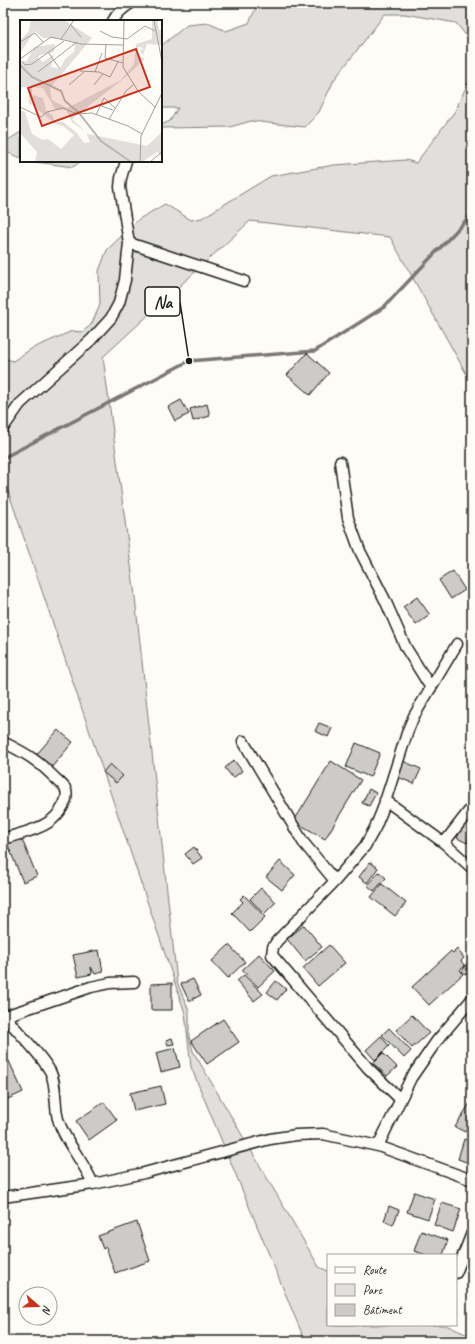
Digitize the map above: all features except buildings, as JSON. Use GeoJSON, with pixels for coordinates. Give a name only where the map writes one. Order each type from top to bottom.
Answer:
{"type":"FeatureCollection","features":[{"type":"Feature","properties":{"kind":"street"},"geometry":{"type":"LineString","coordinates":[[113,20],[115,16],[123,8],[131,3]]}},
{"type":"Feature","properties":{"kind":"street"},"geometry":{"type":"LineString","coordinates":[[3,428],[20,404],[91,340],[111,318],[119,303],[125,280],[129,243],[120,187],[126,162]]}},
{"type":"Feature","properties":{"kind":"street"},"geometry":{"type":"LineString","coordinates":[[129,243],[244,281]]}},
{"type":"Feature","properties":{"kind":"street"},"geometry":{"type":"LineString","coordinates":[[340,462],[348,518],[360,550],[385,600],[406,648],[431,688]]}},
{"type":"Feature","properties":{"kind":"street"},"geometry":{"type":"LineString","coordinates":[[400,1099],[368,1068],[272,955],[273,947],[335,881],[365,846],[375,828],[414,716],[457,644]]}},
{"type":"Feature","properties":{"kind":"street"},"geometry":{"type":"LineString","coordinates":[[243,741],[303,842],[335,881]]}},
{"type":"Feature","properties":{"kind":"street"},"geometry":{"type":"LineString","coordinates":[[3,742],[42,764],[65,788],[66,794],[65,803],[60,811],[50,821],[35,829],[3,839]]}},
{"type":"Feature","properties":{"kind":"street"},"geometry":{"type":"LineString","coordinates":[[385,800],[444,843],[472,868]]}},
{"type":"Feature","properties":{"kind":"street"},"geometry":{"type":"LineString","coordinates":[[444,843],[472,807]]}},
{"type":"Feature","properties":{"kind":"street"},"geometry":{"type":"LineString","coordinates":[[93,1184],[89,1173],[63,1132],[58,1119],[53,1079],[50,1072],[33,1047],[4,1015],[91,987],[110,983],[134,982]]}},
{"type":"Feature","properties":{"kind":"street"},"geometry":{"type":"LineString","coordinates":[[378,1146],[411,1078],[436,1042],[472,999]]}},
{"type":"Feature","properties":{"kind":"street"},"geometry":{"type":"LineString","coordinates":[[3,1197],[93,1184],[144,1173],[270,1140],[296,1135],[324,1134],[378,1146],[472,1180]]}},
{"type":"Feature","properties":{"kind":"street"},"geometry":{"type":"LineString","coordinates":[[457,1271],[472,1234]]}},
{"type":"Feature","properties":{"kind":"green space"},"geometry":{"type":"Polygon","coordinates":[[[258,3],[426,3],[443,6],[472,3],[472,43],[456,23],[405,14],[385,14],[334,80],[319,112],[305,127],[251,121],[230,127],[162,128],[162,125],[170,121],[178,108],[162,108],[162,45],[187,25],[208,23],[226,31],[249,23],[258,3]]]}},
{"type":"Feature","properties":{"kind":"green space"},"geometry":{"type":"Polygon","coordinates":[[[472,74],[472,384],[390,237],[250,221],[103,357],[134,588],[177,982],[189,1011],[189,1037],[193,1051],[319,1267],[327,1271],[327,1326],[448,1326],[472,1337],[472,1341],[424,1341],[413,1336],[411,1341],[305,1341],[191,1067],[185,1013],[3,476],[3,358],[13,361],[31,349],[72,331],[82,332],[91,325],[100,305],[99,271],[107,250],[139,219],[165,204],[191,220],[202,218],[271,176],[334,165],[406,160],[416,163],[455,111],[472,74]]]}},
{"type":"Feature","properties":{"kind":"green space"},"geometry":{"type":"Polygon","coordinates":[[[20,133],[20,158],[3,151],[3,143],[20,133]]]}},
{"type":"Feature","properties":{"kind":"green space"},"geometry":{"type":"Polygon","coordinates":[[[36,162],[80,162],[73,167],[36,162]]]}},
{"type":"Feature","properties":{"kind":"waterway"},"geometry":{"type":"LineString","coordinates":[[3,458],[189,361],[315,351],[384,307],[472,214]]}},
{"type":"Feature","properties":{"kind":"place","name":"Na"},"geometry":{"type":"Point","coordinates":[189,361]}}]}
